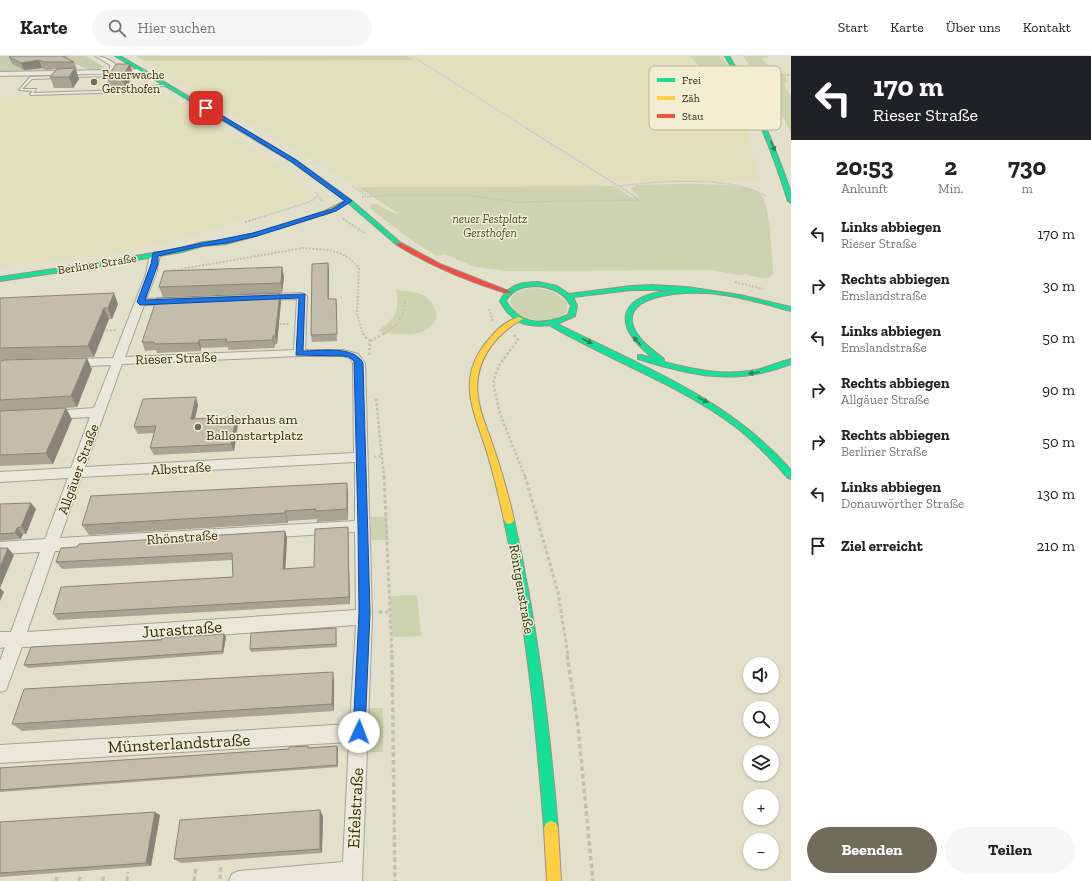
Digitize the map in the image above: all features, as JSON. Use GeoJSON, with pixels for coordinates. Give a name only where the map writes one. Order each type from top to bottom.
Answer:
{"type":"FeatureCollection","features":[{"type":"Feature","properties":{"kind":"main road"},"geometry":{"type":"LineString","coordinates":[[117,56],[294,161],[349,201],[400,245],[426,259],[492,287],[508,292]]}},
{"type":"Feature","properties":{"kind":"main road"},"geometry":{"type":"LineString","coordinates":[[727,56],[733,66]]}},
{"type":"Feature","properties":{"kind":"main road"},"geometry":{"type":"LineString","coordinates":[[766,130],[791,201]]}},
{"type":"Feature","properties":{"kind":"main road","name":"Berliner Straße"},"geometry":{"type":"LineString","coordinates":[[0,279],[155,255],[202,244],[222,236],[320,205],[349,201]]}},
{"type":"Feature","properties":{"kind":"main road","name":"Berliner Straße"},"geometry":{"type":"LineString","coordinates":[[0,274],[39,272]]}},
{"type":"Feature","properties":{"kind":"main road"},"geometry":{"type":"LineString","coordinates":[[538,284],[555,288],[569,296],[574,303],[571,321],[552,324],[533,323],[519,319],[508,311],[504,304],[504,298],[508,292],[521,286],[538,284]]}},
{"type":"Feature","properties":{"kind":"main road"},"geometry":{"type":"LineString","coordinates":[[569,296],[651,287],[702,291],[753,299],[791,309]]}},
{"type":"Feature","properties":{"kind":"main road"},"geometry":{"type":"LineString","coordinates":[[667,365],[643,348],[631,335],[627,321],[629,311],[640,301],[657,295],[702,291]]}},
{"type":"Feature","properties":{"kind":"main road","name":"Röntgenstraße"},"geometry":{"type":"LineString","coordinates":[[519,319],[503,328],[487,347],[475,366],[473,387],[475,404],[494,462],[507,512],[528,615],[543,728],[554,881]]}},
{"type":"Feature","properties":{"kind":"main road"},"geometry":{"type":"LineString","coordinates":[[552,324],[710,404],[740,423],[757,438],[791,476]]}},
{"type":"Feature","properties":{"kind":"main road"},"geometry":{"type":"LineString","coordinates":[[630,352],[667,365],[694,372],[730,375],[763,372],[791,361]]}},
{"type":"Feature","properties":{"kind":"street"},"geometry":{"type":"LineString","coordinates":[[98,56],[114,66],[113,73]]}},
{"type":"Feature","properties":{"kind":"street"},"geometry":{"type":"LineString","coordinates":[[0,74],[58,72],[113,73],[143,71]]}},
{"type":"Feature","properties":{"kind":"street","name":"Allgäuer Straße"},"geometry":{"type":"LineString","coordinates":[[0,684],[98,412],[154,264],[155,255]]}},
{"type":"Feature","properties":{"kind":"street"},"geometry":{"type":"LineString","coordinates":[[256,298],[302,296],[299,354]]}},
{"type":"Feature","properties":{"kind":"street"},"geometry":{"type":"LineString","coordinates":[[140,302],[180,301]]}},
{"type":"Feature","properties":{"kind":"street","name":"Rieser Straße"},"geometry":{"type":"LineString","coordinates":[[59,363],[299,354],[343,353],[352,355]]}},
{"type":"Feature","properties":{"kind":"street","name":"Eifelstraße"},"geometry":{"type":"LineString","coordinates":[[352,355],[359,363],[364,616],[352,876]]}},
{"type":"Feature","properties":{"kind":"street"},"geometry":{"type":"LineString","coordinates":[[44,415],[98,412]]}},
{"type":"Feature","properties":{"kind":"street","name":"Albstraße"},"geometry":{"type":"LineString","coordinates":[[0,477],[76,474],[361,457]]}},
{"type":"Feature","properties":{"kind":"street","name":"Rhönstraße"},"geometry":{"type":"LineString","coordinates":[[0,548],[363,526]]}},
{"type":"Feature","properties":{"kind":"street","name":"Jurastraße"},"geometry":{"type":"LineString","coordinates":[[0,640],[56,639],[364,616]]}},
{"type":"Feature","properties":{"kind":"street","name":"Münsterlandstraße"},"geometry":{"type":"LineString","coordinates":[[0,754],[359,732]]}},
{"type":"Feature","properties":{"kind":"street"},"geometry":{"type":"LineString","coordinates":[[239,881],[352,876]]}},
{"type":"Feature","properties":{"kind":"lane"},"geometry":{"type":"LineString","coordinates":[[77,73],[31,78],[20,90],[34,90],[31,94],[128,91],[167,85]]}},
{"type":"Feature","properties":{"kind":"path"},"geometry":{"type":"LineString","coordinates":[[349,201],[367,196],[392,195],[466,195],[516,202],[637,200],[636,197],[619,186],[412,56]]}},
{"type":"Feature","properties":{"kind":"path"},"geometry":{"type":"LineString","coordinates":[[619,186],[635,184],[726,183],[756,189],[766,196]]}},
{"type":"Feature","properties":{"kind":"path"},"geometry":{"type":"LineString","coordinates":[[370,341],[390,331],[399,323],[404,317],[406,310],[405,300]]}},
{"type":"Feature","properties":{"kind":"path"},"geometry":{"type":"LineString","coordinates":[[271,324],[301,323]]}},
{"type":"Feature","properties":{"kind":"path"},"geometry":{"type":"LineString","coordinates":[[503,328],[517,337],[518,340],[499,365],[493,383],[505,429],[524,472],[558,592],[578,726],[593,881]]}},
{"type":"Feature","properties":{"kind":"path"},"geometry":{"type":"LineString","coordinates":[[102,331],[117,330]]}},
{"type":"Feature","properties":{"kind":"path"},"geometry":{"type":"LineString","coordinates":[[220,881],[221,865]]}},
{"type":"Feature","properties":{"kind":"path"},"geometry":{"type":"LineString","coordinates":[[194,881],[196,867]]}},
{"type":"Feature","properties":{"kind":"path"},"geometry":{"type":"LineString","coordinates":[[127,881],[128,872]]}},
{"type":"Feature","properties":{"kind":"path"},"geometry":{"type":"LineString","coordinates":[[79,881],[81,874]]}},
{"type":"Feature","properties":{"kind":"path"},"geometry":{"type":"LineString","coordinates":[[103,881],[104,874]]}},
{"type":"Feature","properties":{"kind":"shaded area"},"geometry":{"type":"Polygon","coordinates":[[[414,56],[690,56],[698,66],[649,66],[649,130],[746,130],[759,181],[616,182],[414,56]]]}},
{"type":"Feature","properties":{"kind":"shaded area"},"geometry":{"type":"Polygon","coordinates":[[[415,60],[615,186],[357,187],[266,132],[160,72],[144,61],[415,60]]]}},
{"type":"Feature","properties":{"kind":"shaded area"},"geometry":{"type":"Polygon","coordinates":[[[164,94],[272,161],[311,193],[310,197],[302,201],[184,238],[155,245],[109,254],[40,263],[0,266],[0,98],[164,94]]]}},
{"type":"Feature","properties":{"kind":"green space"},"geometry":{"type":"Polygon","coordinates":[[[0,56],[86,56],[107,69],[90,70],[75,64],[47,70],[0,73],[0,56]]]}},
{"type":"Feature","properties":{"kind":"green space"},"geometry":{"type":"Polygon","coordinates":[[[137,56],[408,56],[415,60],[144,61],[137,56]]]}},
{"type":"Feature","properties":{"kind":"green space"},"geometry":{"type":"Polygon","coordinates":[[[690,56],[722,56],[728,66],[699,66],[690,56]]]}},
{"type":"Feature","properties":{"kind":"green space"},"geometry":{"type":"Polygon","coordinates":[[[743,56],[769,56],[767,57],[768,58],[761,58],[769,66],[750,66],[743,56]]]}},
{"type":"Feature","properties":{"kind":"green space"},"geometry":{"type":"Polygon","coordinates":[[[781,73],[791,74],[791,76],[785,77],[788,80],[784,85],[791,96],[791,133],[781,114],[781,73]]]}},
{"type":"Feature","properties":{"kind":"green space","name":"neuer Festplatz Gersthofen"},"geometry":{"type":"Polygon","coordinates":[[[637,185],[724,185],[755,191],[763,197],[767,212],[773,273],[770,277],[764,278],[746,274],[740,275],[710,270],[507,271],[473,266],[444,254],[437,256],[414,242],[372,210],[370,206],[372,204],[377,204],[395,214],[398,213],[357,187],[615,186],[630,197],[639,197],[631,189],[637,185]]]}},
{"type":"Feature","properties":{"kind":"green space"},"geometry":{"type":"Polygon","coordinates":[[[533,288],[548,290],[559,296],[567,303],[567,311],[557,318],[542,320],[535,320],[521,316],[514,310],[510,301],[519,291],[533,288]]]}},
{"type":"Feature","properties":{"kind":"green space"},"geometry":{"type":"Polygon","coordinates":[[[396,290],[415,292],[426,297],[430,301],[434,306],[436,314],[435,321],[431,326],[424,331],[412,334],[397,334],[378,331],[389,322],[395,314],[397,309],[396,290]]]}},
{"type":"Feature","properties":{"kind":"green space"},"geometry":{"type":"Polygon","coordinates":[[[387,516],[388,540],[371,540],[371,517],[387,516]]]}},
{"type":"Feature","properties":{"kind":"green space"},"geometry":{"type":"Polygon","coordinates":[[[417,595],[421,636],[392,637],[390,596],[417,595]]]}},
{"type":"Feature","properties":{"kind":"green space"},"geometry":{"type":"Polygon","coordinates":[[[369,708],[383,708],[383,752],[368,752],[369,708]]]}},
{"type":"Feature","properties":{"kind":"building"},"geometry":{"type":"Polygon","coordinates":[[[62,56],[74,62],[43,62],[39,60],[21,63],[9,57],[62,56]]]}},
{"type":"Feature","properties":{"kind":"building"},"geometry":{"type":"Polygon","coordinates":[[[116,64],[130,64],[122,78],[107,78],[116,64]]]}},
{"type":"Feature","properties":{"kind":"building"},"geometry":{"type":"Polygon","coordinates":[[[75,68],[69,77],[50,77],[57,69],[75,68]]]}},
{"type":"Feature","properties":{"kind":"building"},"geometry":{"type":"Polygon","coordinates":[[[328,263],[328,299],[336,299],[337,334],[311,335],[312,264],[328,263]]]}},
{"type":"Feature","properties":{"kind":"building"},"geometry":{"type":"Polygon","coordinates":[[[282,267],[281,283],[159,287],[164,271],[282,267]]]}},
{"type":"Feature","properties":{"kind":"building"},"geometry":{"type":"Polygon","coordinates":[[[114,293],[108,308],[104,308],[88,346],[0,348],[0,298],[114,293]]]}},
{"type":"Feature","properties":{"kind":"building"},"geometry":{"type":"Polygon","coordinates":[[[280,293],[275,336],[273,336],[273,340],[226,342],[227,339],[199,340],[198,343],[154,344],[154,342],[142,342],[157,298],[280,293]]]}},
{"type":"Feature","properties":{"kind":"building"},"geometry":{"type":"Polygon","coordinates":[[[87,358],[71,396],[0,400],[0,361],[87,358]]]}},
{"type":"Feature","properties":{"kind":"building"},"geometry":{"type":"Polygon","coordinates":[[[196,397],[191,419],[236,417],[231,444],[150,448],[156,426],[134,427],[143,399],[196,397]]]}},
{"type":"Feature","properties":{"kind":"building"},"geometry":{"type":"Polygon","coordinates":[[[66,408],[46,453],[0,455],[0,411],[66,408]]]}},
{"type":"Feature","properties":{"kind":"building"},"geometry":{"type":"Polygon","coordinates":[[[347,483],[347,509],[315,511],[316,509],[285,511],[285,513],[82,525],[91,496],[347,483]]]}},
{"type":"Feature","properties":{"kind":"building"},"geometry":{"type":"Polygon","coordinates":[[[31,503],[21,527],[17,528],[15,533],[0,534],[0,504],[31,503]]]}},
{"type":"Feature","properties":{"kind":"building"},"geometry":{"type":"Polygon","coordinates":[[[348,527],[349,597],[53,614],[61,587],[233,577],[232,553],[56,562],[61,548],[77,547],[79,544],[285,531],[283,569],[314,567],[315,529],[348,527]]]}},
{"type":"Feature","properties":{"kind":"building"},"geometry":{"type":"Polygon","coordinates":[[[0,548],[8,548],[0,567],[0,548]]]}},
{"type":"Feature","properties":{"kind":"building"},"geometry":{"type":"Polygon","coordinates":[[[336,628],[336,644],[250,649],[251,633],[336,628]]]}},
{"type":"Feature","properties":{"kind":"building"},"geometry":{"type":"Polygon","coordinates":[[[224,634],[222,651],[24,665],[31,647],[161,640],[162,638],[224,634]]]}},
{"type":"Feature","properties":{"kind":"building"},"geometry":{"type":"Polygon","coordinates":[[[333,672],[332,704],[12,724],[24,689],[333,672]]]}},
{"type":"Feature","properties":{"kind":"building"},"geometry":{"type":"Polygon","coordinates":[[[308,746],[308,748],[337,746],[337,765],[0,790],[0,768],[289,749],[289,747],[308,746]]]}},
{"type":"Feature","properties":{"kind":"building"},"geometry":{"type":"Polygon","coordinates":[[[320,810],[320,849],[174,859],[180,820],[320,810]]]}},
{"type":"Feature","properties":{"kind":"building"},"geometry":{"type":"Polygon","coordinates":[[[155,812],[146,863],[0,873],[0,822],[155,812]]]}},
{"type":"Feature","properties":{"kind":"traffic: fast"},"geometry":{"type":"LineString","coordinates":[[117,56],[294,161],[349,201],[399,244]]}},
{"type":"Feature","properties":{"kind":"traffic: fast"},"geometry":{"type":"LineString","coordinates":[[727,56],[733,66]]}},
{"type":"Feature","properties":{"kind":"traffic: fast"},"geometry":{"type":"LineString","coordinates":[[766,130],[791,201]]}},
{"type":"Feature","properties":{"kind":"traffic: fast"},"geometry":{"type":"LineString","coordinates":[[0,279],[108,263],[182,250],[203,244],[226,242],[250,236]]}},
{"type":"Feature","properties":{"kind":"traffic: fast"},"geometry":{"type":"LineString","coordinates":[[538,284],[549,286],[568,296],[574,306],[571,316],[552,323],[542,324],[532,324],[515,317],[508,310],[503,301],[506,296],[513,289],[522,285],[538,284]]}},
{"type":"Feature","properties":{"kind":"traffic: fast"},"geometry":{"type":"LineString","coordinates":[[569,296],[631,288],[670,287],[705,291],[757,300],[791,309]]}},
{"type":"Feature","properties":{"kind":"traffic: fast"},"geometry":{"type":"LineString","coordinates":[[661,361],[634,335],[629,326],[628,317],[631,308],[640,301],[656,295],[673,292],[702,291]]}},
{"type":"Feature","properties":{"kind":"traffic: fast"},"geometry":{"type":"LineString","coordinates":[[552,324],[680,388],[720,412],[757,440],[791,476]]}},
{"type":"Feature","properties":{"kind":"traffic: fast"},"geometry":{"type":"LineString","coordinates":[[641,357],[698,372],[735,375],[754,373],[791,361]]}},
{"type":"Feature","properties":{"kind":"traffic: fast"},"geometry":{"type":"LineString","coordinates":[[509,520],[525,596],[531,634],[541,712],[551,828]]}},
{"type":"Feature","properties":{"kind":"traffic: slow"},"geometry":{"type":"LineString","coordinates":[[250,236],[327,212],[349,201]]}},
{"type":"Feature","properties":{"kind":"traffic: slow"},"geometry":{"type":"LineString","coordinates":[[509,520],[493,458],[476,410],[473,385],[474,372],[479,359],[487,346],[509,324],[519,319]]}},
{"type":"Feature","properties":{"kind":"traffic: slow"},"geometry":{"type":"LineString","coordinates":[[551,828],[554,881]]}},
{"type":"Feature","properties":{"kind":"traffic: jam"},"geometry":{"type":"LineString","coordinates":[[399,244],[424,259],[452,272],[508,292]]}},
{"type":"Feature","properties":{"kind":"place","name":"Feuerwache Gersthofen"},"geometry":{"type":"Point","coordinates":[94,82]}},
{"type":"Feature","properties":{"kind":"place","name":"Kinderhaus am Ballonstartplatz"},"geometry":{"type":"Point","coordinates":[198,427]}},
{"type":"Feature","properties":{"kind":"route"},"geometry":{"type":"LineString","coordinates":[[206,108],[294,161],[349,201],[334,210],[255,234],[226,242],[202,244],[182,250],[155,255],[154,264],[140,302],[302,296],[299,354],[343,353],[352,355],[357,359],[359,363],[364,613],[359,732]]}}]}
